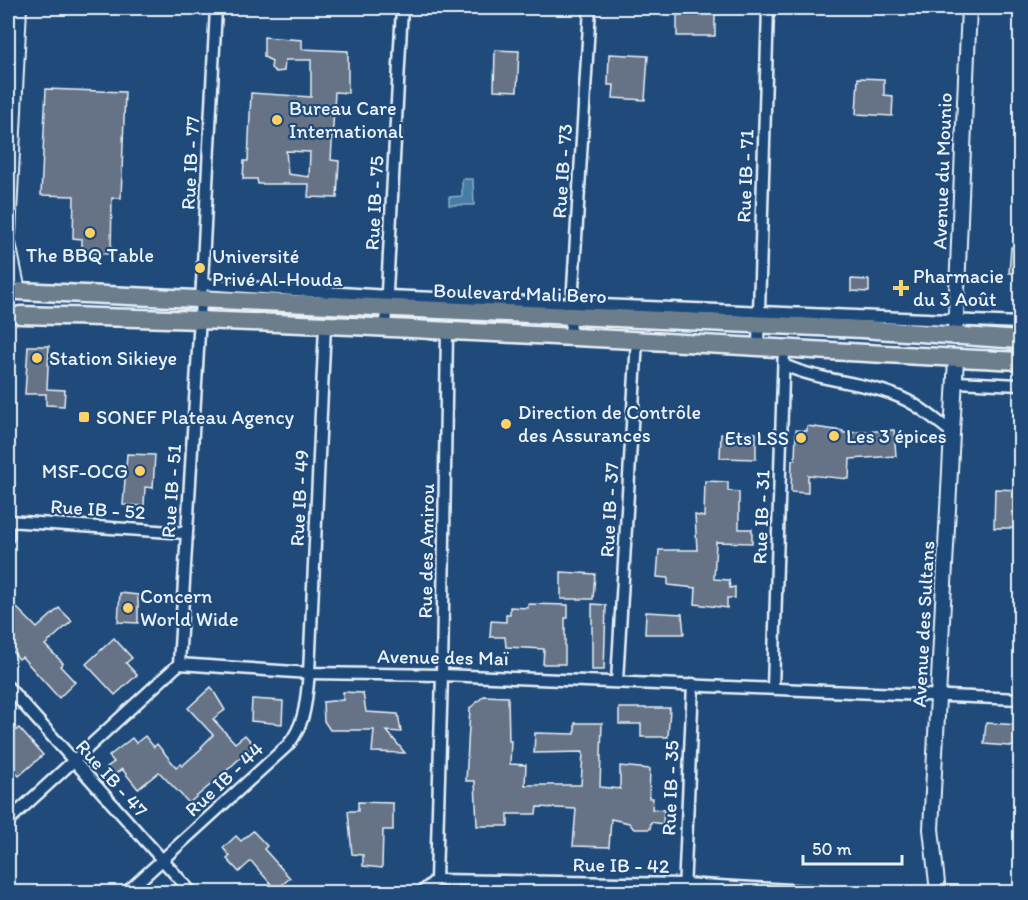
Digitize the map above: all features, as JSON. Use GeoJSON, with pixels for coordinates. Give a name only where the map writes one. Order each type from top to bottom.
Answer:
{"type":"FeatureCollection","features":[{"type":"Feature","properties":{"kind":"main road","name":"Boulevard Mali Bero"},"geometry":{"type":"LineString","coordinates":[[13,289],[201,292],[758,318],[955,329],[1020,340]]}},
{"type":"Feature","properties":{"kind":"main road"},"geometry":{"type":"LineString","coordinates":[[13,289],[24,303],[14,319]]}},
{"type":"Feature","properties":{"kind":"main road","name":"Boulevard Mali Bero"},"geometry":{"type":"LineString","coordinates":[[14,319],[199,320],[758,345],[1020,361]]}},
{"type":"Feature","properties":{"kind":"street"},"geometry":{"type":"LineString","coordinates":[[8,234],[19,8]]}},
{"type":"Feature","properties":{"kind":"street","name":"Rue IB - 77"},"geometry":{"type":"LineString","coordinates":[[199,320],[216,8]]}},
{"type":"Feature","properties":{"kind":"street","name":"Rue IB - 75"},"geometry":{"type":"LineString","coordinates":[[385,329],[402,8]]}},
{"type":"Feature","properties":{"kind":"street","name":"Rue IB - 73"},"geometry":{"type":"LineString","coordinates":[[570,337],[590,8]]}},
{"type":"Feature","properties":{"kind":"street","name":"Rue IB - 71"},"geometry":{"type":"LineString","coordinates":[[758,345],[768,8]]}},
{"type":"Feature","properties":{"kind":"street","name":"Avenue du Mounio"},"geometry":{"type":"LineString","coordinates":[[955,329],[969,8]]}},
{"type":"Feature","properties":{"kind":"street"},"geometry":{"type":"LineString","coordinates":[[8,243],[13,289]]}},
{"type":"Feature","properties":{"kind":"street","name":"Rue IB - 51"},"geometry":{"type":"LineString","coordinates":[[179,664],[199,320]]}},
{"type":"Feature","properties":{"kind":"street","name":"Boulevard Mali Bero"},"geometry":{"type":"LineString","coordinates":[[955,329],[1020,323]]}},
{"type":"Feature","properties":{"kind":"street","name":"Rue IB - 49"},"geometry":{"type":"LineString","coordinates":[[309,673],[325,326]]}},
{"type":"Feature","properties":{"kind":"street","name":"Rue des Amirou"},"geometry":{"type":"LineString","coordinates":[[436,880],[442,675],[447,331]]}},
{"type":"Feature","properties":{"kind":"street","name":"Rue IB - 37"},"geometry":{"type":"LineString","coordinates":[[617,681],[637,340]]}},
{"type":"Feature","properties":{"kind":"street","name":"Rue IB - 31"},"geometry":{"type":"LineString","coordinates":[[773,688],[784,347]]}},
{"type":"Feature","properties":{"kind":"street","name":"Avenue des Sultans"},"geometry":{"type":"LineString","coordinates":[[938,892],[932,829],[956,358]]}},
{"type":"Feature","properties":{"kind":"street"},"geometry":{"type":"LineString","coordinates":[[784,365],[806,375],[852,382],[908,401],[953,433]]}},
{"type":"Feature","properties":{"kind":"street"},"geometry":{"type":"LineString","coordinates":[[956,382],[1020,385]]}},
{"type":"Feature","properties":{"kind":"street"},"geometry":{"type":"LineString","coordinates":[[8,521],[8,537]]}},
{"type":"Feature","properties":{"kind":"street","name":"Rue IB - 52"},"geometry":{"type":"LineString","coordinates":[[8,521],[186,532]]}},
{"type":"Feature","properties":{"kind":"street"},"geometry":{"type":"LineString","coordinates":[[8,820],[179,664]]}},
{"type":"Feature","properties":{"kind":"street","name":"Avenue des Maï"},"geometry":{"type":"LineString","coordinates":[[179,664],[309,673],[617,681],[1020,699]]}},
{"type":"Feature","properties":{"kind":"street","name":"Rue IB - 44"},"geometry":{"type":"LineString","coordinates":[[127,892],[299,732],[303,720],[309,673]]}},
{"type":"Feature","properties":{"kind":"street","name":"Rue IB - 35"},"geometry":{"type":"LineString","coordinates":[[684,888],[693,684]]}},
{"type":"Feature","properties":{"kind":"street","name":"Rue IB - 47"},"geometry":{"type":"LineString","coordinates":[[8,687],[191,892]]}},
{"type":"Feature","properties":{"kind":"street"},"geometry":{"type":"LineString","coordinates":[[422,892],[436,880]]}},
{"type":"Feature","properties":{"kind":"street","name":"Rue IB - 42"},"geometry":{"type":"LineString","coordinates":[[436,880],[825,892]]}},
{"type":"Feature","properties":{"kind":"water"},"geometry":{"type":"Polygon","coordinates":[[[462,179],[473,179],[474,205],[449,205],[449,197],[462,196],[462,179]]]}},
{"type":"Feature","properties":{"kind":"building"},"geometry":{"type":"Polygon","coordinates":[[[677,8],[715,8],[715,36],[677,36],[677,8]]]}},
{"type":"Feature","properties":{"kind":"building"},"geometry":{"type":"Polygon","coordinates":[[[264,37],[302,40],[302,49],[348,51],[348,93],[335,92],[331,160],[339,161],[337,198],[308,197],[309,184],[258,184],[257,179],[243,179],[244,161],[248,161],[251,93],[311,97],[311,60],[285,60],[284,71],[276,72],[271,68],[272,61],[264,57],[264,37]],[[286,151],[288,174],[309,177],[310,152],[286,151]]]}},
{"type":"Feature","properties":{"kind":"building"},"geometry":{"type":"Polygon","coordinates":[[[495,50],[519,51],[517,91],[494,90],[495,50]]]}},
{"type":"Feature","properties":{"kind":"building"},"geometry":{"type":"Polygon","coordinates":[[[609,54],[648,56],[645,100],[613,98],[614,85],[608,85],[609,54]]]}},
{"type":"Feature","properties":{"kind":"building"},"geometry":{"type":"Polygon","coordinates":[[[858,78],[884,79],[884,95],[893,96],[892,116],[856,114],[858,78]]]}},
{"type":"Feature","properties":{"kind":"building"},"geometry":{"type":"Polygon","coordinates":[[[46,89],[125,92],[121,198],[112,198],[111,254],[82,253],[82,239],[73,238],[74,196],[41,195],[46,89]]]}},
{"type":"Feature","properties":{"kind":"building"},"geometry":{"type":"Polygon","coordinates":[[[1011,247],[1020,248],[1020,273],[1009,273],[1011,247]]]}},
{"type":"Feature","properties":{"kind":"building"},"geometry":{"type":"Polygon","coordinates":[[[851,279],[869,280],[869,292],[851,291],[851,279]]]}},
{"type":"Feature","properties":{"kind":"building"},"geometry":{"type":"Polygon","coordinates":[[[28,346],[49,346],[47,389],[65,390],[64,406],[46,405],[46,394],[25,394],[28,346]]]}},
{"type":"Feature","properties":{"kind":"building"},"geometry":{"type":"Polygon","coordinates":[[[807,426],[843,431],[843,433],[894,430],[896,456],[850,459],[849,479],[808,475],[808,493],[791,492],[796,430],[807,431],[807,426]]]}},
{"type":"Feature","properties":{"kind":"building"},"geometry":{"type":"Polygon","coordinates":[[[740,432],[756,433],[756,459],[720,458],[721,434],[740,436],[740,432]]]}},
{"type":"Feature","properties":{"kind":"building","name":"MSF-OCG"},"geometry":{"type":"Polygon","coordinates":[[[127,454],[155,455],[153,488],[145,487],[144,506],[123,505],[127,454]]]}},
{"type":"Feature","properties":{"kind":"building"},"geometry":{"type":"Polygon","coordinates":[[[705,481],[728,482],[728,491],[739,492],[739,529],[752,529],[752,543],[716,542],[714,579],[729,580],[730,588],[735,587],[735,598],[727,598],[727,608],[695,604],[696,588],[668,585],[668,578],[657,577],[659,550],[697,550],[695,515],[704,517],[705,481]]]}},
{"type":"Feature","properties":{"kind":"building"},"geometry":{"type":"Polygon","coordinates":[[[995,489],[1020,490],[1020,528],[994,528],[995,489]]]}},
{"type":"Feature","properties":{"kind":"building"},"geometry":{"type":"Polygon","coordinates":[[[561,572],[595,574],[593,599],[561,599],[561,572]]]}},
{"type":"Feature","properties":{"kind":"building","name":"Concern World Wide"},"geometry":{"type":"Polygon","coordinates":[[[120,593],[138,595],[138,623],[118,622],[120,593]]]}},
{"type":"Feature","properties":{"kind":"building"},"geometry":{"type":"Polygon","coordinates":[[[8,599],[37,628],[59,608],[72,621],[45,645],[63,663],[60,666],[75,682],[59,698],[22,657],[19,659],[8,647],[8,599]]]}},
{"type":"Feature","properties":{"kind":"building"},"geometry":{"type":"Polygon","coordinates":[[[528,604],[568,605],[568,618],[565,618],[565,664],[543,664],[544,649],[506,647],[505,637],[490,637],[491,621],[506,622],[506,614],[510,614],[510,607],[528,608],[528,604]]]}},
{"type":"Feature","properties":{"kind":"building"},"geometry":{"type":"Polygon","coordinates":[[[592,604],[606,605],[604,670],[592,670],[592,604]]]}},
{"type":"Feature","properties":{"kind":"building"},"geometry":{"type":"Polygon","coordinates":[[[646,612],[682,614],[684,634],[645,634],[646,612]]]}},
{"type":"Feature","properties":{"kind":"building"},"geometry":{"type":"Polygon","coordinates":[[[114,638],[132,658],[126,663],[137,675],[115,695],[86,664],[114,638]]]}},
{"type":"Feature","properties":{"kind":"building"},"geometry":{"type":"Polygon","coordinates":[[[211,687],[225,710],[213,719],[235,743],[245,735],[254,745],[189,803],[159,772],[138,789],[122,769],[114,775],[107,767],[114,762],[109,756],[132,738],[136,743],[145,736],[154,747],[157,744],[176,767],[180,764],[182,766],[213,735],[188,708],[211,687]]]}},
{"type":"Feature","properties":{"kind":"building"},"geometry":{"type":"Polygon","coordinates":[[[343,692],[363,693],[366,712],[398,714],[401,732],[387,731],[405,753],[372,752],[374,730],[330,730],[324,721],[323,702],[343,700],[343,692]]]}},
{"type":"Feature","properties":{"kind":"building"},"geometry":{"type":"Polygon","coordinates":[[[484,696],[508,697],[510,764],[526,765],[525,785],[581,785],[583,752],[534,753],[535,733],[575,734],[575,723],[602,723],[600,787],[620,789],[620,766],[650,769],[649,798],[653,798],[652,809],[664,810],[663,824],[651,822],[650,829],[634,829],[629,823],[611,819],[609,847],[573,846],[576,809],[537,807],[536,814],[508,814],[508,826],[477,826],[475,781],[466,781],[470,708],[484,696]]]}},
{"type":"Feature","properties":{"kind":"building"},"geometry":{"type":"Polygon","coordinates":[[[252,699],[283,701],[282,724],[251,721],[252,699]]]}},
{"type":"Feature","properties":{"kind":"building"},"geometry":{"type":"Polygon","coordinates":[[[619,708],[670,708],[668,737],[641,737],[641,724],[619,724],[619,708]]]}},
{"type":"Feature","properties":{"kind":"building"},"geometry":{"type":"Polygon","coordinates":[[[986,723],[1020,725],[1020,747],[984,744],[986,723]]]}},
{"type":"Feature","properties":{"kind":"building"},"geometry":{"type":"Polygon","coordinates":[[[19,728],[43,755],[19,776],[12,768],[8,772],[8,737],[19,728]]]}},
{"type":"Feature","properties":{"kind":"building"},"geometry":{"type":"Polygon","coordinates":[[[358,802],[393,803],[393,830],[383,830],[382,868],[363,866],[363,855],[352,854],[348,811],[358,811],[358,802]]]}},
{"type":"Feature","properties":{"kind":"building"},"geometry":{"type":"Polygon","coordinates":[[[253,831],[267,846],[264,849],[290,878],[276,890],[251,861],[239,872],[227,859],[230,856],[223,848],[236,836],[241,841],[253,831]]]}},
{"type":"Feature","properties":{"kind":"place","name":"Bureau Care International"},"geometry":{"type":"Point","coordinates":[277,120]}},
{"type":"Feature","properties":{"kind":"place","name":"The BBQ Table"},"geometry":{"type":"Point","coordinates":[90,233]}},
{"type":"Feature","properties":{"kind":"place","name":"Université Privé Al-Houda"},"geometry":{"type":"Point","coordinates":[200,268]}},
{"type":"Feature","properties":{"kind":"place","name":"Pharmacie du 3 Août"},"geometry":{"type":"Point","coordinates":[901,288]}},
{"type":"Feature","properties":{"kind":"place","name":"Station Sikieye"},"geometry":{"type":"Point","coordinates":[37,358]}},
{"type":"Feature","properties":{"kind":"place","name":"SONEF Plateau Agency"},"geometry":{"type":"Point","coordinates":[84,417]}},
{"type":"Feature","properties":{"kind":"place","name":"Direction de Contrôle des Assurances"},"geometry":{"type":"Point","coordinates":[506,424]}},
{"type":"Feature","properties":{"kind":"place","name":"Les 3 épices"},"geometry":{"type":"Point","coordinates":[834,436]}},
{"type":"Feature","properties":{"kind":"place","name":"Ets LSS"},"geometry":{"type":"Point","coordinates":[801,438]}},
{"type":"Feature","properties":{"kind":"place","name":"MSF-OCG"},"geometry":{"type":"Point","coordinates":[140,471]}},
{"type":"Feature","properties":{"kind":"place","name":"Concern World Wide"},"geometry":{"type":"Point","coordinates":[128,608]}}]}
